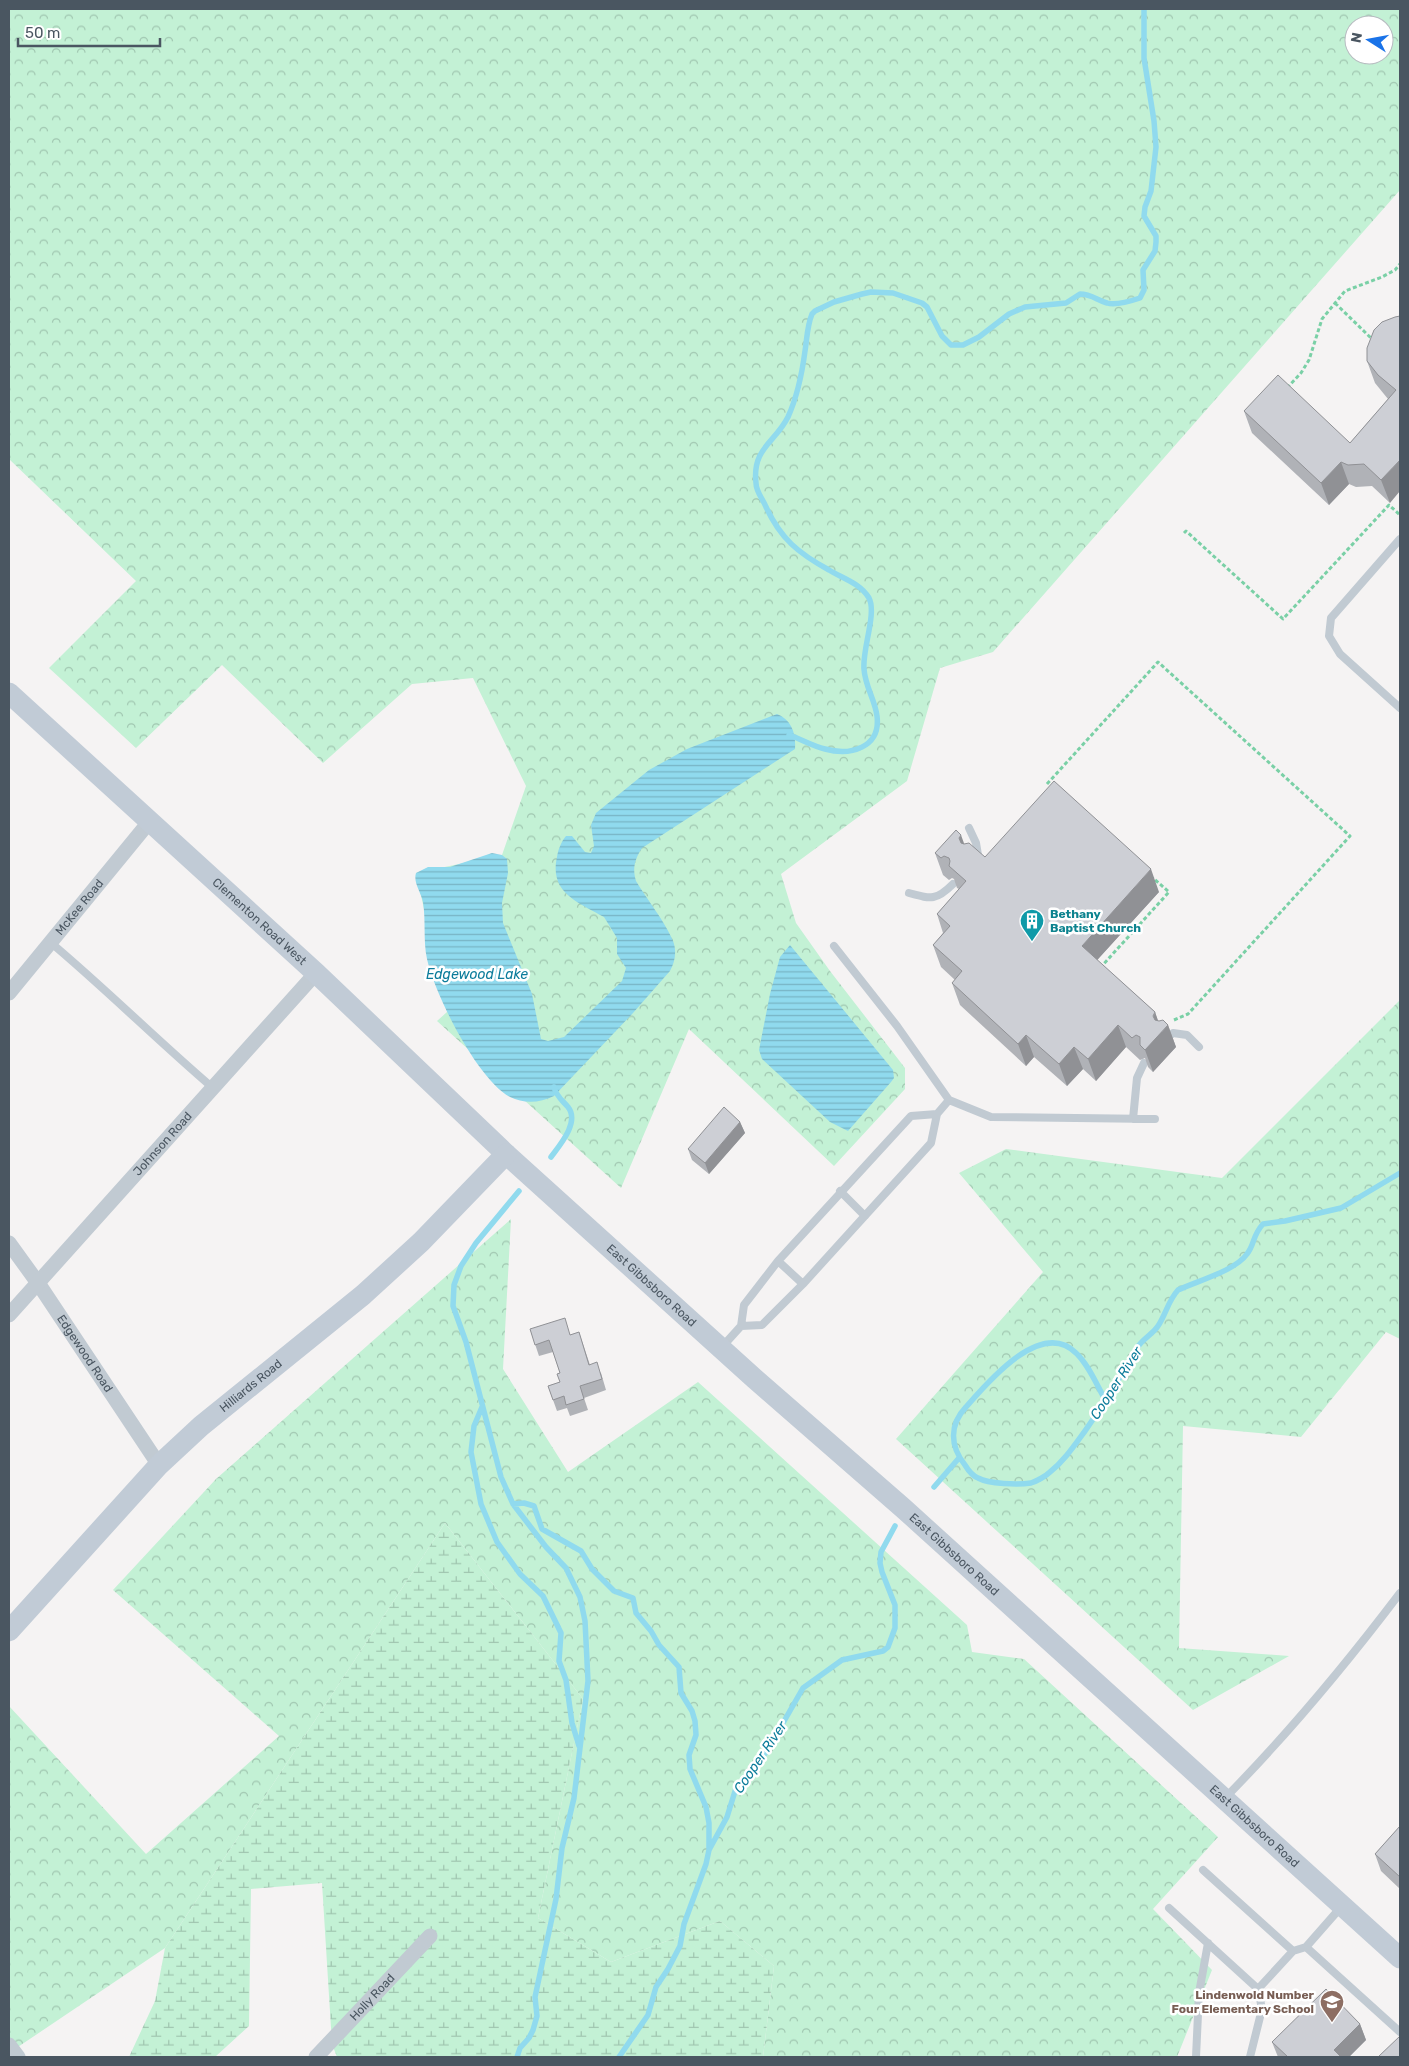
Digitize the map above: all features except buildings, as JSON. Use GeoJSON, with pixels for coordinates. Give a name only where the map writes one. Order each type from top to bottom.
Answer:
{"type":"FeatureCollection","features":[{"type":"Feature","properties":{"kind":"main road","name":"Clementon Road West"},"geometry":{"type":"LineString","coordinates":[[9,693],[316,973],[506,1154]]}},
{"type":"Feature","properties":{"kind":"main road","name":"East Gibbsboro Road"},"geometry":{"type":"LineString","coordinates":[[506,1154],[721,1348],[903,1508],[1342,1906],[1398,1951]]}},
{"type":"Feature","properties":{"kind":"main road","name":"Hilliards Road"},"geometry":{"type":"LineString","coordinates":[[9,1631],[160,1465],[202,1426],[363,1295],[421,1242],[506,1154]]}},
{"type":"Feature","properties":{"kind":"street","name":"McKee Road"},"geometry":{"type":"LineString","coordinates":[[9,993],[150,821]]}},
{"type":"Feature","properties":{"kind":"street","name":"Johnson Road"},"geometry":{"type":"LineString","coordinates":[[9,1315],[316,973]]}},
{"type":"Feature","properties":{"kind":"street","name":"Edgewood Road"},"geometry":{"type":"LineString","coordinates":[[9,1243],[160,1465]]}},
{"type":"Feature","properties":{"kind":"street","name":"Holly Road"},"geometry":{"type":"LineString","coordinates":[[316,2057],[430,1936]]}},
{"type":"Feature","properties":{"kind":"street"},"geometry":{"type":"LineString","coordinates":[[9,2045],[18,2057]]}},
{"type":"Feature","properties":{"kind":"lane"},"geometry":{"type":"LineString","coordinates":[[1400,539],[1331,618],[1329,636],[1340,654],[1400,708]]}},
{"type":"Feature","properties":{"kind":"lane"},"geometry":{"type":"LineString","coordinates":[[968,828],[976,843],[978,855],[973,861]]}},
{"type":"Feature","properties":{"kind":"lane"},"geometry":{"type":"LineString","coordinates":[[909,893],[927,898],[942,896],[953,884]]}},
{"type":"Feature","properties":{"kind":"lane"},"geometry":{"type":"LineString","coordinates":[[50,942],[85,971],[162,1044],[213,1088]]}},
{"type":"Feature","properties":{"kind":"lane"},"geometry":{"type":"LineString","coordinates":[[834,946],[897,1026],[949,1100],[991,1117],[1155,1119]]}},
{"type":"Feature","properties":{"kind":"lane"},"geometry":{"type":"LineString","coordinates":[[1167,1038],[1173,1034],[1187,1035],[1199,1047]]}},
{"type":"Feature","properties":{"kind":"lane"},"geometry":{"type":"LineString","coordinates":[[1133,1119],[1137,1078],[1144,1064]]}},
{"type":"Feature","properties":{"kind":"lane"},"geometry":{"type":"LineString","coordinates":[[741,1326],[762,1325],[803,1284],[932,1142],[937,1114],[949,1100]]}},
{"type":"Feature","properties":{"kind":"lane"},"geometry":{"type":"LineString","coordinates":[[721,1348],[741,1326],[744,1305],[778,1261],[840,1191],[911,1116],[937,1114]]}},
{"type":"Feature","properties":{"kind":"lane"},"geometry":{"type":"LineString","coordinates":[[840,1191],[865,1216]]}},
{"type":"Feature","properties":{"kind":"lane"},"geometry":{"type":"LineString","coordinates":[[778,1261],[803,1284]]}},
{"type":"Feature","properties":{"kind":"lane"},"geometry":{"type":"LineString","coordinates":[[1224,1799],[1255,1767],[1372,1629],[1400,1592]]}},
{"type":"Feature","properties":{"kind":"lane"},"geometry":{"type":"LineString","coordinates":[[1203,1870],[1293,1951]]}},
{"type":"Feature","properties":{"kind":"lane"},"geometry":{"type":"LineString","coordinates":[[1258,1989],[1293,1951],[1306,1946],[1342,1906]]}},
{"type":"Feature","properties":{"kind":"lane"},"geometry":{"type":"LineString","coordinates":[[1169,1908],[1258,1989],[1262,2009],[1250,2057]]}},
{"type":"Feature","properties":{"kind":"lane"},"geometry":{"type":"LineString","coordinates":[[1196,2057],[1199,1993],[1208,1943]]}},
{"type":"Feature","properties":{"kind":"lane"},"geometry":{"type":"LineString","coordinates":[[1306,1946],[1400,2032]]}},
{"type":"Feature","properties":{"kind":"path"},"geometry":{"type":"LineString","coordinates":[[1284,392],[1301,373],[1309,360],[1322,319],[1335,303],[1350,288],[1382,277],[1396,270],[1400,264]]}},
{"type":"Feature","properties":{"kind":"path"},"geometry":{"type":"LineString","coordinates":[[1335,303],[1377,343]]}},
{"type":"Feature","properties":{"kind":"path"},"geometry":{"type":"LineString","coordinates":[[1184,533],[1186,531],[1283,619],[1389,505],[1400,515]]}},
{"type":"Feature","properties":{"kind":"path"},"geometry":{"type":"LineString","coordinates":[[1054,790],[1045,783],[1158,662],[1350,836],[1188,1014],[1171,1022]]}},
{"type":"Feature","properties":{"kind":"path"},"geometry":{"type":"LineString","coordinates":[[1095,973],[1169,892],[1147,873]]}},
{"type":"Feature","properties":{"kind":"green space"},"geometry":{"type":"Polygon","coordinates":[[[9,9],[1400,9],[1400,190],[993,652],[940,668],[907,781],[781,874],[796,923],[830,971],[905,1068],[905,1089],[834,1166],[689,1029],[621,1188],[437,1021],[447,1012],[416,873],[502,855],[526,786],[473,678],[412,684],[323,763],[222,665],[136,748],[49,668],[136,581],[9,459],[9,9]]]}},
{"type":"Feature","properties":{"kind":"green space"},"geometry":{"type":"Polygon","coordinates":[[[1400,1000],[1400,1339],[1386,1332],[1301,1437],[1183,1426],[1179,1648],[1289,1656],[1193,1710],[896,1439],[1043,1272],[959,1173],[1006,1149],[1222,1178],[1400,1000]]]}},
{"type":"Feature","properties":{"kind":"green space"},"geometry":{"type":"Polygon","coordinates":[[[511,1219],[503,1369],[568,1472],[698,1382],[967,1625],[972,1652],[1024,1659],[1218,1837],[1153,1909],[1212,1970],[1177,2057],[763,2057],[774,1966],[720,1921],[611,1962],[538,1918],[583,1699],[445,1523],[165,1948],[9,2053],[9,1706],[146,1854],[279,1736],[113,1590],[216,1479],[511,1219]]]}},
{"type":"Feature","properties":{"kind":"green space"},"geometry":{"type":"Polygon","coordinates":[[[445,1523],[583,1699],[538,1918],[611,1962],[720,1921],[774,1966],[763,2057],[337,2057],[332,2044],[322,1883],[251,1889],[249,2026],[215,2057],[129,2057],[155,2001],[165,1948],[445,1523]]]}},
{"type":"Feature","properties":{"kind":"water","name":"Edgewood Lake"},"geometry":{"type":"Polygon","coordinates":[[[777,714],[790,724],[795,738],[795,749],[642,848],[638,856],[634,868],[636,881],[666,926],[674,945],[675,956],[670,971],[554,1096],[532,1102],[510,1097],[484,1073],[471,1055],[448,1014],[439,993],[427,959],[423,902],[416,884],[416,873],[428,867],[450,867],[492,853],[502,855],[507,859],[508,873],[502,903],[503,923],[532,994],[541,1039],[548,1041],[564,1037],[622,981],[626,968],[617,954],[617,938],[604,917],[568,895],[557,879],[557,857],[564,838],[572,836],[585,852],[591,853],[594,846],[591,825],[596,813],[649,770],[687,749],[777,714]]]}},
{"type":"Feature","properties":{"kind":"water"},"geometry":{"type":"Polygon","coordinates":[[[790,945],[893,1070],[894,1078],[848,1131],[830,1122],[762,1059],[759,1050],[770,994],[780,957],[790,945]]]}},
{"type":"Feature","properties":{"kind":"waterway"},"geometry":{"type":"LineString","coordinates":[[789,735],[820,748],[844,751],[862,747],[869,742],[874,736],[877,727],[876,710],[864,669],[871,613],[869,598],[861,588],[818,564],[791,544],[778,528],[756,486],[757,462],[783,426],[794,401],[801,377],[808,328],[812,314],[834,302],[862,294],[871,292],[893,293],[922,303],[927,307],[942,336],[951,345],[963,345],[979,337],[1009,314],[1025,307],[1066,303],[1080,294],[1111,304],[1124,303],[1140,298],[1144,290],[1143,270],[1155,251],[1156,242],[1156,236],[1144,216],[1151,191],[1156,147],[1144,58],[1144,9]]}},
{"type":"Feature","properties":{"kind":"waterway"},"geometry":{"type":"LineString","coordinates":[[551,1157],[567,1133],[572,1119],[568,1107],[554,1087]]}},
{"type":"Feature","properties":{"kind":"waterway","name":"Cooper River"},"geometry":{"type":"LineString","coordinates":[[1106,1401],[1093,1376],[1076,1353],[1062,1344],[1047,1343],[1031,1348],[1001,1370],[960,1414],[954,1428],[956,1450],[971,1473],[989,1482],[1025,1484],[1044,1477],[1073,1448],[1106,1401],[1139,1345],[1158,1326],[1178,1290],[1234,1266],[1250,1250],[1257,1232],[1263,1224],[1341,1208],[1400,1173]]}},
{"type":"Feature","properties":{"kind":"waterway"},"geometry":{"type":"LineString","coordinates":[[517,2057],[520,2048],[533,2030],[537,2016],[535,1997],[556,1899],[562,1848],[574,1798],[588,1681],[585,1621],[580,1597],[566,1568],[546,1547],[513,1504],[501,1477],[466,1342],[453,1306],[454,1285],[461,1266],[476,1243],[519,1191]]}},
{"type":"Feature","properties":{"kind":"waterway"},"geometry":{"type":"LineString","coordinates":[[482,1407],[474,1426],[471,1452],[481,1504],[497,1542],[520,1574],[543,1596],[561,1633],[559,1661],[566,1680],[572,1723],[579,1746]]}},
{"type":"Feature","properties":{"kind":"waterway","name":"Cooper River"},"geometry":{"type":"LineString","coordinates":[[934,1487],[959,1458]]}},
{"type":"Feature","properties":{"kind":"waterway"},"geometry":{"type":"LineString","coordinates":[[513,1504],[524,1503],[534,1506],[542,1529],[581,1551],[592,1569],[614,1591],[633,1598],[636,1613],[651,1631],[659,1645],[679,1667],[681,1693],[692,1711],[695,1721],[696,1735],[689,1755],[690,1769],[706,1807],[709,1823],[709,1848]]}},
{"type":"Feature","properties":{"kind":"waterway","name":"Cooper River"},"geometry":{"type":"LineString","coordinates":[[619,2057],[648,2015],[656,1987],[680,1946],[684,1924],[706,1864],[709,1850],[727,1817],[736,1788],[767,1751],[803,1688],[842,1660],[883,1651],[888,1647],[895,1628],[895,1605],[880,1563],[881,1552],[895,1526]]}},
{"type":"Feature","properties":{"kind":"place","name":"Bethany Baptist Church"},"geometry":{"type":"Point","coordinates":[1032,942]}},
{"type":"Feature","properties":{"kind":"place","name":"Lindenwold Number Four Elementary School"},"geometry":{"type":"Point","coordinates":[1332,2023]}}]}
